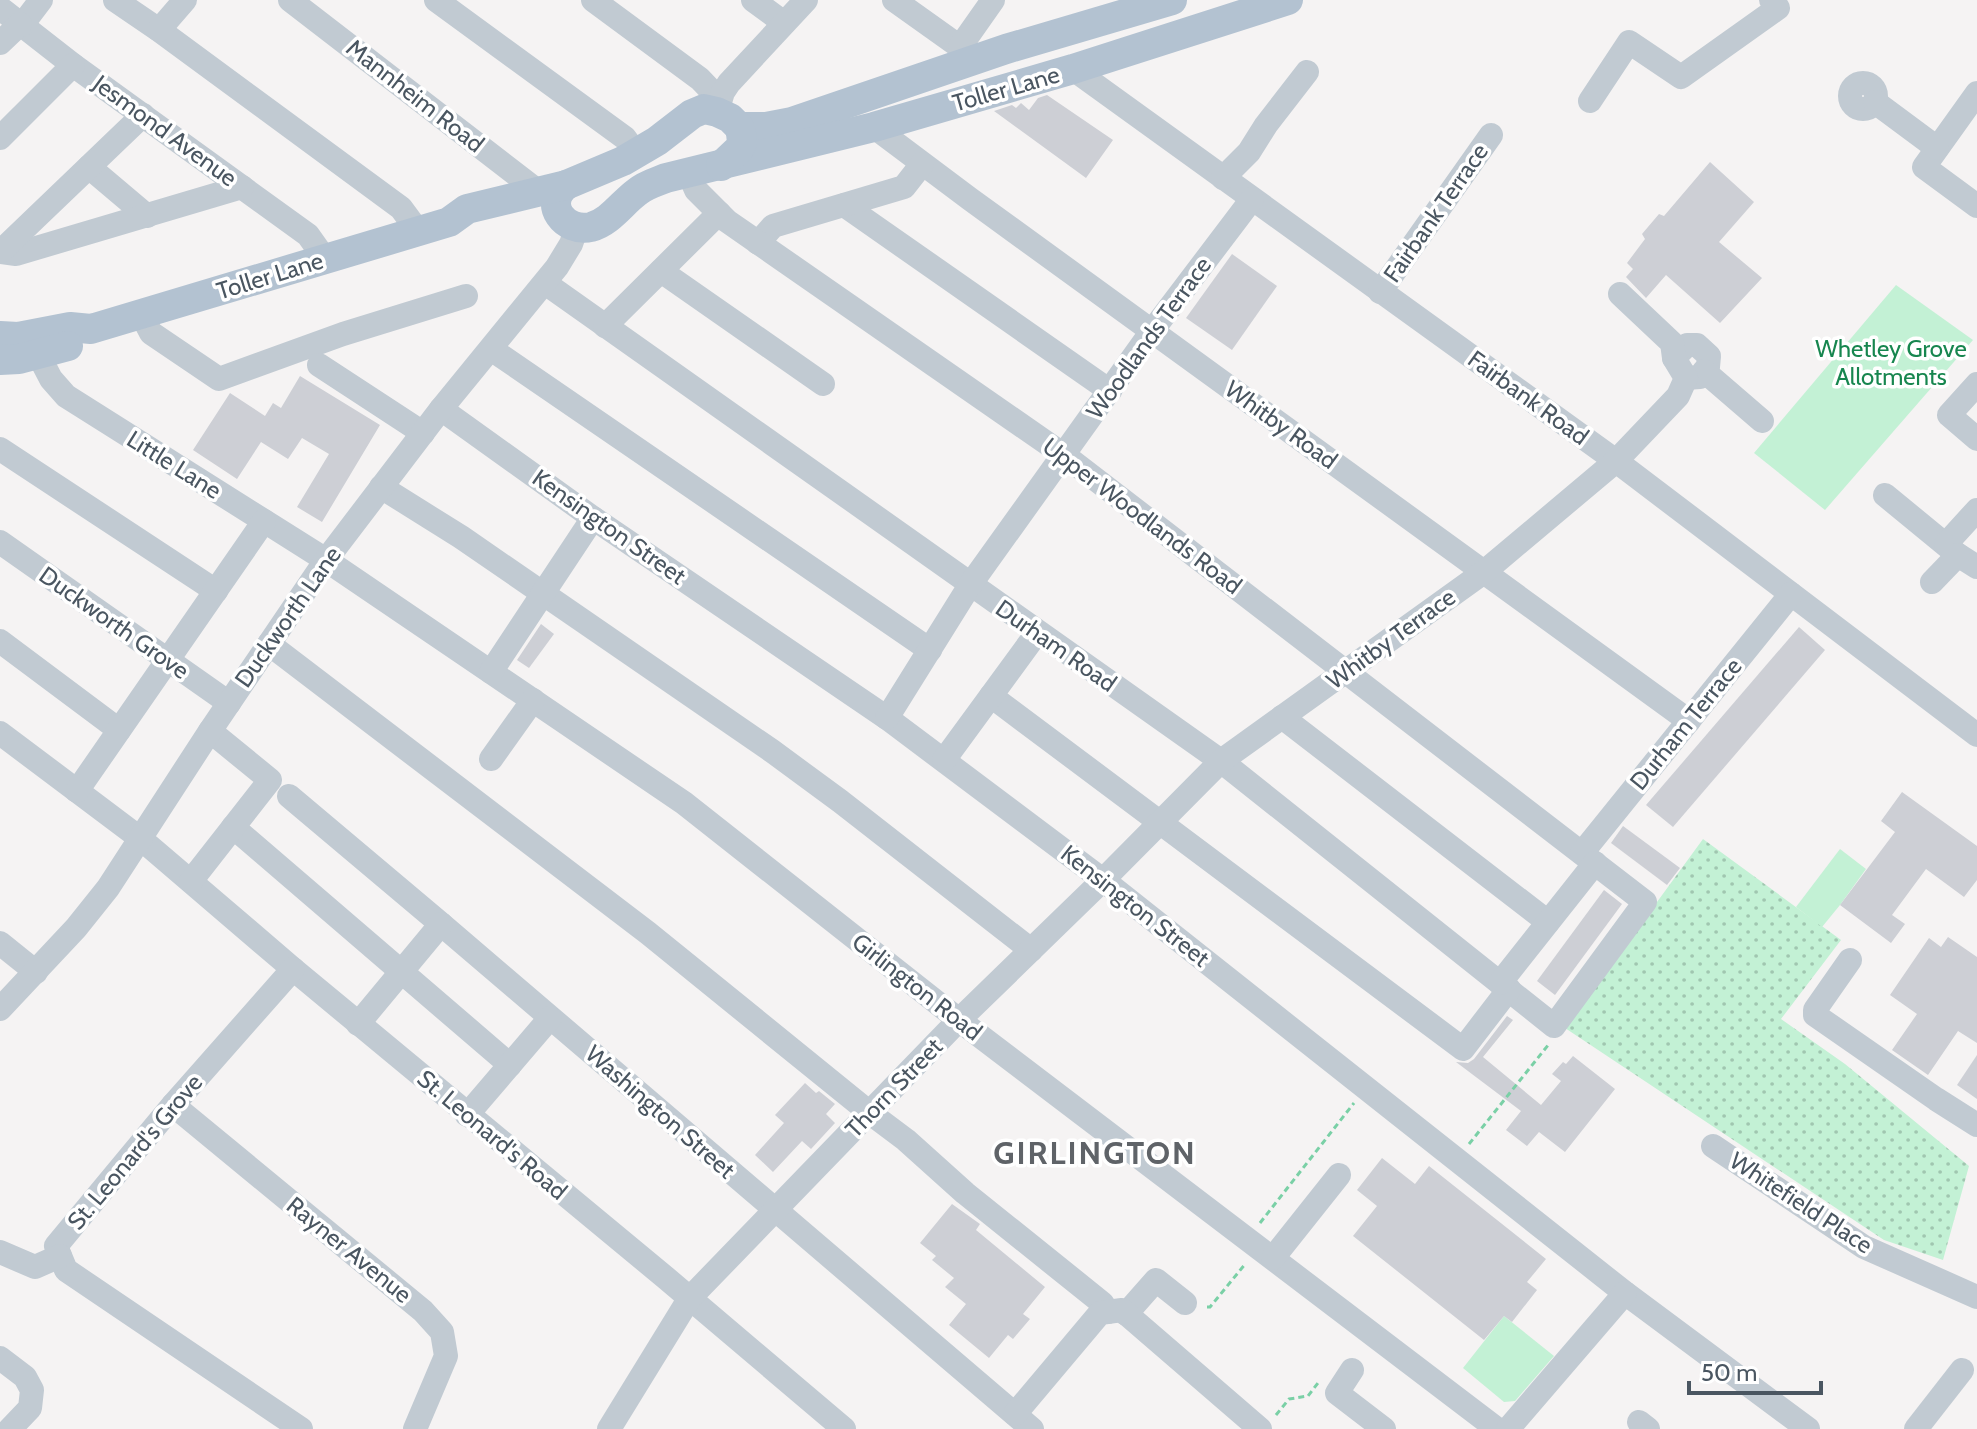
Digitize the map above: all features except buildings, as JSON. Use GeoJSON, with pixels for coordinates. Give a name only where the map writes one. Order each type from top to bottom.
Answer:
{"type":"FeatureCollection","features":[{"type":"Feature","properties":{"kind":"main road","name":"Toller Lane"},"geometry":{"type":"LineString","coordinates":[[0,360],[19,359],[70,327],[91,329],[449,222],[474,228],[560,203],[704,109],[766,127],[779,126],[864,98],[964,54],[1056,35],[1172,0]]}},
{"type":"Feature","properties":{"kind":"main road","name":"Toller Lane"},"geometry":{"type":"LineString","coordinates":[[560,203],[588,227],[604,221],[636,192],[666,178],[874,127],[1073,69],[1236,8],[1288,0]]}},
{"type":"Feature","properties":{"kind":"main road"},"geometry":{"type":"LineString","coordinates":[[1056,35],[1073,69]]}},
{"type":"Feature","properties":{"kind":"main road"},"geometry":{"type":"LineString","coordinates":[[864,98],[874,127]]}},
{"type":"Feature","properties":{"kind":"main road"},"geometry":{"type":"LineString","coordinates":[[721,166],[739,149],[742,138],[725,113]]}},
{"type":"Feature","properties":{"kind":"main road","name":"Toller Lane"},"geometry":{"type":"LineString","coordinates":[[0,336],[45,343]]}},
{"type":"Feature","properties":{"kind":"street"},"geometry":{"type":"LineString","coordinates":[[0,43],[41,0]]}},
{"type":"Feature","properties":{"kind":"street"},"geometry":{"type":"LineString","coordinates":[[115,0],[163,26]]}},
{"type":"Feature","properties":{"kind":"street"},"geometry":{"type":"LineString","coordinates":[[134,0],[163,26],[401,208],[418,231]]}},
{"type":"Feature","properties":{"kind":"street"},"geometry":{"type":"LineString","coordinates":[[163,26],[185,0]]}},
{"type":"Feature","properties":{"kind":"street","name":"Mannheim Road"},"geometry":{"type":"LineString","coordinates":[[290,0],[560,203]]}},
{"type":"Feature","properties":{"kind":"street"},"geometry":{"type":"LineString","coordinates":[[436,0],[625,138],[636,153]]}},
{"type":"Feature","properties":{"kind":"street"},"geometry":{"type":"LineString","coordinates":[[593,0],[700,79],[725,113]]}},
{"type":"Feature","properties":{"kind":"street"},"geometry":{"type":"LineString","coordinates":[[753,0],[784,23]]}},
{"type":"Feature","properties":{"kind":"street"},"geometry":{"type":"LineString","coordinates":[[725,113],[729,83],[806,0]]}},
{"type":"Feature","properties":{"kind":"street"},"geometry":{"type":"LineString","coordinates":[[894,0],[964,54],[993,0]]}},
{"type":"Feature","properties":{"kind":"street"},"geometry":{"type":"LineString","coordinates":[[1590,101],[1629,42],[1681,77],[1778,8],[1771,0]]}},
{"type":"Feature","properties":{"kind":"street","name":"Jesmond Avenue"},"geometry":{"type":"LineString","coordinates":[[0,8],[73,65],[308,235],[325,259]]}},
{"type":"Feature","properties":{"kind":"street"},"geometry":{"type":"LineString","coordinates":[[0,138],[73,65]]}},
{"type":"Feature","properties":{"kind":"street","name":"Fairbank Road"},"geometry":{"type":"LineString","coordinates":[[1073,69],[1616,461],[1977,735]]}},
{"type":"Feature","properties":{"kind":"street"},"geometry":{"type":"LineString","coordinates":[[1223,178],[1249,152],[1307,72]]}},
{"type":"Feature","properties":{"kind":"street"},"geometry":{"type":"LineString","coordinates":[[1931,158],[1977,93]]}},
{"type":"Feature","properties":{"kind":"street"},"geometry":{"type":"LineString","coordinates":[[1875,102],[1977,206]]}},
{"type":"Feature","properties":{"kind":"street"},"geometry":{"type":"LineString","coordinates":[[0,252],[143,115]]}},
{"type":"Feature","properties":{"kind":"street","name":"Whitby Road"},"geometry":{"type":"LineString","coordinates":[[874,127],[1689,721]]}},
{"type":"Feature","properties":{"kind":"street","name":"Fairbank Terrace"},"geometry":{"type":"LineString","coordinates":[[1380,292],[1491,135]]}},
{"type":"Feature","properties":{"kind":"street"},"geometry":{"type":"LineString","coordinates":[[758,243],[773,226],[904,187],[922,164]]}},
{"type":"Feature","properties":{"kind":"street"},"geometry":{"type":"LineString","coordinates":[[89,167],[147,216]]}},
{"type":"Feature","properties":{"kind":"street","name":"Upper Woodlands Road"},"geometry":{"type":"LineString","coordinates":[[689,174],[696,190],[727,221],[1064,455],[1645,902],[1554,1026]]}},
{"type":"Feature","properties":{"kind":"street"},"geometry":{"type":"LineString","coordinates":[[0,252],[16,254],[242,187]]}},
{"type":"Feature","properties":{"kind":"street","name":"Woodlands Terrace"},"geometry":{"type":"LineString","coordinates":[[887,718],[970,585],[1152,331],[1252,199]]}},
{"type":"Feature","properties":{"kind":"street","name":"Duckworth Lane"},"geometry":{"type":"LineString","coordinates":[[0,1009],[76,928],[108,888],[326,560],[441,409],[566,254],[560,203]]}},
{"type":"Feature","properties":{"kind":"street"},"geometry":{"type":"LineString","coordinates":[[844,205],[1110,391]]}},
{"type":"Feature","properties":{"kind":"street"},"geometry":{"type":"LineString","coordinates":[[605,326],[719,213]]}},
{"type":"Feature","properties":{"kind":"street"},"geometry":{"type":"LineString","coordinates":[[661,271],[823,384]]}},
{"type":"Feature","properties":{"kind":"street","name":"Durham Road"},"geometry":{"type":"LineString","coordinates":[[545,283],[1221,761],[1554,1026]]}},
{"type":"Feature","properties":{"kind":"street"},"geometry":{"type":"LineString","coordinates":[[1620,294],[1672,343],[1686,376],[1762,421]]}},
{"type":"Feature","properties":{"kind":"street"},"geometry":{"type":"LineString","coordinates":[[141,314],[151,333],[219,379],[343,334],[466,296]]}},
{"type":"Feature","properties":{"kind":"street","name":"Little Lane"},"geometry":{"type":"LineString","coordinates":[[45,343],[51,379],[66,396],[326,560]]}},
{"type":"Feature","properties":{"kind":"street"},"geometry":{"type":"LineString","coordinates":[[491,349],[930,650]]}},
{"type":"Feature","properties":{"kind":"street"},"geometry":{"type":"LineString","coordinates":[[319,365],[423,433]]}},
{"type":"Feature","properties":{"kind":"street","name":"Whitby Terrace"},"geometry":{"type":"LineString","coordinates":[[1103,880],[1221,761],[1484,572],[1616,461],[1686,376]]}},
{"type":"Feature","properties":{"kind":"street"},"geometry":{"type":"LineString","coordinates":[[1977,384],[1949,415],[1977,439]]}},
{"type":"Feature","properties":{"kind":"street","name":"Kensington Street"},"geometry":{"type":"LineString","coordinates":[[441,409],[593,518],[944,760],[1103,880],[1625,1293],[1808,1429]]}},
{"type":"Feature","properties":{"kind":"street"},"geometry":{"type":"LineString","coordinates":[[0,449],[216,591]]}},
{"type":"Feature","properties":{"kind":"street"},"geometry":{"type":"LineString","coordinates":[[381,487],[461,537],[772,751],[1031,950]]}},
{"type":"Feature","properties":{"kind":"street"},"geometry":{"type":"LineString","coordinates":[[1885,495],[1960,556]]}},
{"type":"Feature","properties":{"kind":"street"},"geometry":{"type":"LineString","coordinates":[[1932,582],[1960,556],[1977,510]]}},
{"type":"Feature","properties":{"kind":"street"},"geometry":{"type":"LineString","coordinates":[[491,672],[593,518]]}},
{"type":"Feature","properties":{"kind":"street"},"geometry":{"type":"LineString","coordinates":[[77,791],[264,521]]}},
{"type":"Feature","properties":{"kind":"street","name":"Duckworth Grove"},"geometry":{"type":"LineString","coordinates":[[0,542],[229,703]]}},
{"type":"Feature","properties":{"kind":"street","name":"Girlington Road"},"geometry":{"type":"LineString","coordinates":[[326,560],[684,803],[959,1020],[1497,1429]]}},
{"type":"Feature","properties":{"kind":"street","name":"Durham Terrace"},"geometry":{"type":"LineString","coordinates":[[1160,822],[1463,1049],[1588,858],[1689,721],[1791,594]]}},
{"type":"Feature","properties":{"kind":"street"},"geometry":{"type":"LineString","coordinates":[[944,760],[1037,633]]}},
{"type":"Feature","properties":{"kind":"street"},"geometry":{"type":"LineString","coordinates":[[0,641],[119,730]]}},
{"type":"Feature","properties":{"kind":"street"},"geometry":{"type":"LineString","coordinates":[[269,644],[648,933],[906,1140],[965,1193],[1102,1303],[1119,1312],[1267,1424]]}},
{"type":"Feature","properties":{"kind":"street"},"geometry":{"type":"LineString","coordinates":[[991,696],[1160,822]]}},
{"type":"Feature","properties":{"kind":"street"},"geometry":{"type":"LineString","coordinates":[[491,759],[533,700]]}},
{"type":"Feature","properties":{"kind":"street"},"geometry":{"type":"LineString","coordinates":[[1282,717],[1548,922]]}},
{"type":"Feature","properties":{"kind":"street","name":"Washington Street"},"geometry":{"type":"LineString","coordinates":[[210,731],[441,924],[1023,1422]]}},
{"type":"Feature","properties":{"kind":"street","name":"St. Leonard's Road"},"geometry":{"type":"LineString","coordinates":[[0,733],[141,839],[844,1429]]}},
{"type":"Feature","properties":{"kind":"street"},"geometry":{"type":"LineString","coordinates":[[191,881],[233,827],[279,788]]}},
{"type":"Feature","properties":{"kind":"street"},"geometry":{"type":"LineString","coordinates":[[233,827],[510,1065]]}},
{"type":"Feature","properties":{"kind":"street","name":"Thorn Street"},"geometry":{"type":"LineString","coordinates":[[609,1429],[689,1299],[959,1020],[1103,880]]}},
{"type":"Feature","properties":{"kind":"street"},"geometry":{"type":"LineString","coordinates":[[358,1024],[441,924]]}},
{"type":"Feature","properties":{"kind":"street"},"geometry":{"type":"LineString","coordinates":[[0,943],[36,972]]}},
{"type":"Feature","properties":{"kind":"street"},"geometry":{"type":"LineString","coordinates":[[1850,960],[1815,1010],[1815,1015],[1977,1125]]}},
{"type":"Feature","properties":{"kind":"street","name":"St. Leonard's Grove"},"geometry":{"type":"LineString","coordinates":[[293,969],[173,1105],[56,1246],[66,1270],[301,1429]]}},
{"type":"Feature","properties":{"kind":"street"},"geometry":{"type":"LineString","coordinates":[[467,1115],[550,1018]]}},
{"type":"Feature","properties":{"kind":"street","name":"Rayner Avenue"},"geometry":{"type":"LineString","coordinates":[[173,1105],[423,1311],[442,1332],[446,1356],[416,1429]]}},
{"type":"Feature","properties":{"kind":"street","name":"Whitefield Place"},"geometry":{"type":"LineString","coordinates":[[1713,1146],[1864,1247],[1977,1297]]}},
{"type":"Feature","properties":{"kind":"street"},"geometry":{"type":"LineString","coordinates":[[1260,1248],[1339,1175]]}},
{"type":"Feature","properties":{"kind":"street"},"geometry":{"type":"LineString","coordinates":[[6,1254],[35,1267],[60,1256]]}},
{"type":"Feature","properties":{"kind":"street"},"geometry":{"type":"LineString","coordinates":[[1023,1422],[1100,1313],[1119,1312],[1156,1280],[1185,1303]]}},
{"type":"Feature","properties":{"kind":"street"},"geometry":{"type":"LineString","coordinates":[[1508,1429],[1625,1293]]}},
{"type":"Feature","properties":{"kind":"street"},"geometry":{"type":"LineString","coordinates":[[0,1358],[25,1377],[32,1390],[30,1408],[23,1425]]}},
{"type":"Feature","properties":{"kind":"street"},"geometry":{"type":"LineString","coordinates":[[1352,1370],[1337,1393],[1384,1429]]}},
{"type":"Feature","properties":{"kind":"street"},"geometry":{"type":"LineString","coordinates":[[1916,1429],[1962,1370]]}},
{"type":"Feature","properties":{"kind":"path"},"geometry":{"type":"LineString","coordinates":[[1456,1159],[1560,1030],[1554,1026]]}},
{"type":"Feature","properties":{"kind":"path"},"geometry":{"type":"LineString","coordinates":[[1185,1303],[1210,1307],[1260,1248],[1366,1088]]}},
{"type":"Feature","properties":{"kind":"path"},"geometry":{"type":"LineString","coordinates":[[1267,1424],[1289,1399],[1308,1396],[1325,1374]]}},
{"type":"Feature","properties":{"kind":"green space","name":"Whetley Grove Allotments"},"geometry":{"type":"Polygon","coordinates":[[[1896,285],[1973,340],[1825,510],[1754,453],[1896,285]]]}},
{"type":"Feature","properties":{"kind":"green space"},"geometry":{"type":"Polygon","coordinates":[[[1703,839],[1841,940],[1781,1019],[1845,1064],[1969,1166],[1943,1260],[1884,1240],[1565,1028],[1703,839]]]}},
{"type":"Feature","properties":{"kind":"green space"},"geometry":{"type":"Polygon","coordinates":[[[1840,849],[1866,869],[1822,927],[1796,907],[1840,849]]]}},
{"type":"Feature","properties":{"kind":"green space"},"geometry":{"type":"Polygon","coordinates":[[[1504,1316],[1554,1356],[1515,1401],[1504,1402],[1463,1368],[1504,1316]]]}},
{"type":"Feature","properties":{"kind":"district","name":"GIRLINGTON"},"geometry":{"type":"Point","coordinates":[1095,1153]}}]}
